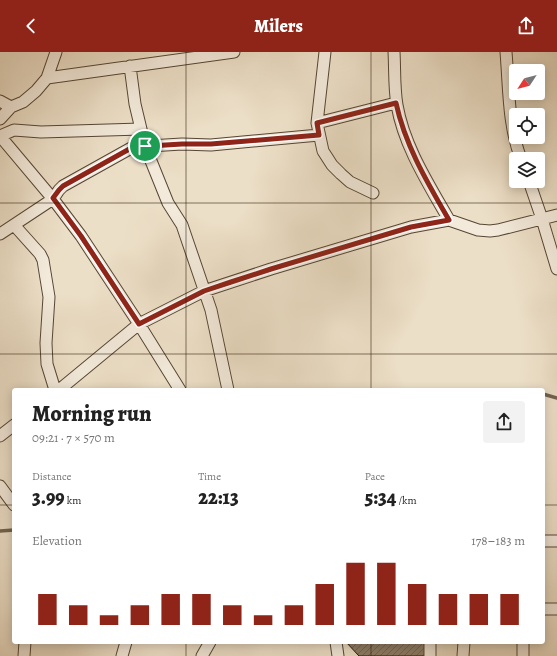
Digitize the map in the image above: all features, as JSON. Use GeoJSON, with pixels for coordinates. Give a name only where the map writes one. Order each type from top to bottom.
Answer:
{"type":"FeatureCollection","features":[{"type":"Feature","properties":{"kind":"street"},"geometry":{"type":"LineString","coordinates":[[0,119],[11,107],[23,102],[36,92],[47,78],[56,52]]}},
{"type":"Feature","properties":{"kind":"street"},"geometry":{"type":"LineString","coordinates":[[47,78],[233,52]]}},
{"type":"Feature","properties":{"kind":"street"},"geometry":{"type":"LineString","coordinates":[[325,52],[317,123],[323,151],[332,165],[350,182],[373,193]]}},
{"type":"Feature","properties":{"kind":"street"},"geometry":{"type":"LineString","coordinates":[[394,52],[396,103],[400,121],[421,171],[449,220]]}},
{"type":"Feature","properties":{"kind":"street"},"geometry":{"type":"LineString","coordinates":[[506,52],[512,128],[518,152]]}},
{"type":"Feature","properties":{"kind":"street"},"geometry":{"type":"LineString","coordinates":[[130,66],[135,104],[145,146],[168,203],[182,226],[212,310],[228,388]]}},
{"type":"Feature","properties":{"kind":"street"},"geometry":{"type":"LineString","coordinates":[[0,101],[11,107]]}},
{"type":"Feature","properties":{"kind":"street"},"geometry":{"type":"LineString","coordinates":[[317,123],[396,103]]}},
{"type":"Feature","properties":{"kind":"street"},"geometry":{"type":"LineString","coordinates":[[141,129],[41,132],[14,130],[0,136],[53,198],[81,236],[179,388]]}},
{"type":"Feature","properties":{"kind":"street"},"geometry":{"type":"LineString","coordinates":[[0,234],[53,198],[63,186],[133,147],[211,144],[319,135]]}},
{"type":"Feature","properties":{"kind":"street"},"geometry":{"type":"LineString","coordinates":[[531,188],[542,219],[557,269]]}},
{"type":"Feature","properties":{"kind":"street"},"geometry":{"type":"LineString","coordinates":[[61,388],[139,324],[204,291],[271,269],[411,227],[449,220],[478,230],[490,231],[557,215]]}},
{"type":"Feature","properties":{"kind":"street"},"geometry":{"type":"LineString","coordinates":[[14,225],[40,254],[43,260],[49,297],[46,342],[47,364],[54,388]]}},
{"type":"Feature","properties":{"kind":"street"},"geometry":{"type":"LineString","coordinates":[[0,436],[12,427]]}},
{"type":"Feature","properties":{"kind":"street"},"geometry":{"type":"LineString","coordinates":[[0,486],[12,502]]}},
{"type":"Feature","properties":{"kind":"street"},"geometry":{"type":"LineString","coordinates":[[545,541],[557,542]]}},
{"type":"Feature","properties":{"kind":"street"},"geometry":{"type":"LineString","coordinates":[[545,609],[557,609]]}},
{"type":"Feature","properties":{"kind":"street"},"geometry":{"type":"LineString","coordinates":[[25,644],[26,656]]}},
{"type":"Feature","properties":{"kind":"street"},"geometry":{"type":"LineString","coordinates":[[122,656],[125,644]]}},
{"type":"Feature","properties":{"kind":"street"},"geometry":{"type":"LineString","coordinates":[[202,656],[209,644]]}},
{"type":"Feature","properties":{"kind":"street"},"geometry":{"type":"LineString","coordinates":[[336,644],[338,656]]}},
{"type":"Feature","properties":{"kind":"street"},"geometry":{"type":"LineString","coordinates":[[430,644],[430,656]]}},
{"type":"Feature","properties":{"kind":"street"},"geometry":{"type":"LineString","coordinates":[[463,656],[464,644]]}},
{"type":"Feature","properties":{"kind":"street"},"geometry":{"type":"LineString","coordinates":[[523,644],[523,656]]}},
{"type":"Feature","properties":{"kind":"building"},"geometry":{"type":"Polygon","coordinates":[[[348,644],[426,644],[426,656],[359,656],[348,644]]]}},
{"type":"Feature","properties":{"kind":"waterway"},"geometry":{"type":"LineString","coordinates":[[545,395],[557,398]]}},
{"type":"Feature","properties":{"kind":"waterway"},"geometry":{"type":"LineString","coordinates":[[0,531],[12,530]]}},
{"type":"Feature","properties":{"kind":"route"},"geometry":{"type":"LineString","coordinates":[[396,103],[400,121],[409,145],[421,171],[449,220],[411,227],[271,269],[204,291],[139,324],[81,236],[53,198],[63,186],[114,157],[133,147],[145,146],[211,144],[319,135],[317,123],[396,103]]}}]}
